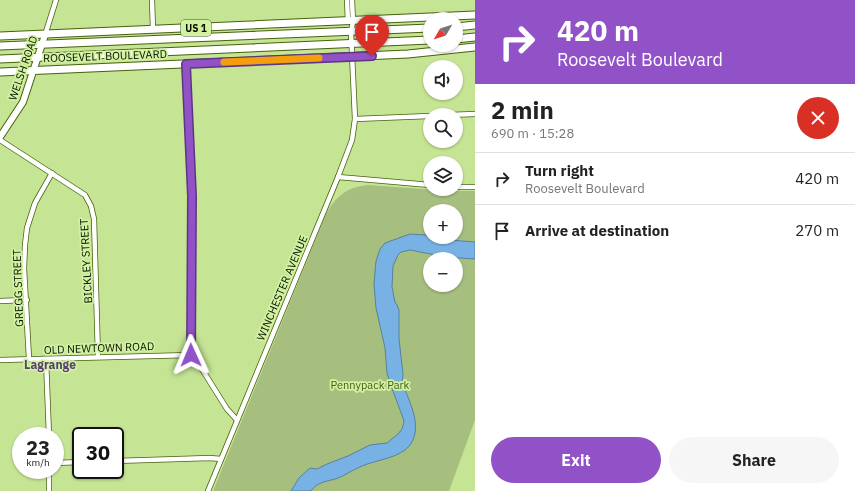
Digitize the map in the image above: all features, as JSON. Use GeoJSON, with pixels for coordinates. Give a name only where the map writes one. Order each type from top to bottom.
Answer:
{"type":"FeatureCollection","features":[{"type":"Feature","properties":{"kind":"highway","name":"US 1"},"geometry":{"type":"LineString","coordinates":[[0,36],[350,22],[475,15]]}},
{"type":"Feature","properties":{"kind":"highway"},"geometry":{"type":"LineString","coordinates":[[463,26],[474,25]]}},
{"type":"Feature","properties":{"kind":"highway","name":"ROOSEVELT BOULEVARD"},"geometry":{"type":"LineString","coordinates":[[0,46],[423,28]]}},
{"type":"Feature","properties":{"kind":"highway"},"geometry":{"type":"LineString","coordinates":[[463,38],[475,37]]}},
{"type":"Feature","properties":{"kind":"highway","name":"ROOSEVELT BOULEVARD"},"geometry":{"type":"LineString","coordinates":[[0,59],[423,40]]}},
{"type":"Feature","properties":{"kind":"highway","name":"ROOSEVELT BOULEVARD"},"geometry":{"type":"LineString","coordinates":[[0,72],[352,57],[422,53],[475,47]]}},
{"type":"Feature","properties":{"kind":"main road","name":"WELSH ROAD"},"geometry":{"type":"LineString","coordinates":[[0,138],[23,102],[44,35]]}},
{"type":"Feature","properties":{"kind":"street","name":"WELSH ROAD"},"geometry":{"type":"LineString","coordinates":[[44,35],[56,0]]}},
{"type":"Feature","properties":{"kind":"street"},"geometry":{"type":"LineString","coordinates":[[152,0],[153,30]]}},
{"type":"Feature","properties":{"kind":"street"},"geometry":{"type":"LineString","coordinates":[[347,0],[350,22]]}},
{"type":"Feature","properties":{"kind":"street"},"geometry":{"type":"LineString","coordinates":[[350,22],[352,0]]}},
{"type":"Feature","properties":{"kind":"street","name":"WINCHESTER AVENUE"},"geometry":{"type":"LineString","coordinates":[[208,491],[352,140],[355,119],[350,22]]}},
{"type":"Feature","properties":{"kind":"street"},"geometry":{"type":"LineString","coordinates":[[186,64],[192,196],[191,355],[195,358],[227,409],[237,420]]}},
{"type":"Feature","properties":{"kind":"street"},"geometry":{"type":"LineString","coordinates":[[463,114],[475,114]]}},
{"type":"Feature","properties":{"kind":"street"},"geometry":{"type":"LineString","coordinates":[[355,119],[423,116]]}},
{"type":"Feature","properties":{"kind":"street","name":"BICKLEY STREET"},"geometry":{"type":"LineString","coordinates":[[0,138],[84,195],[91,206],[94,219],[98,357]]}},
{"type":"Feature","properties":{"kind":"street","name":"GREGG STREET"},"geometry":{"type":"LineString","coordinates":[[29,359],[27,300],[24,268],[27,228],[35,203],[52,174]]}},
{"type":"Feature","properties":{"kind":"street"},"geometry":{"type":"LineString","coordinates":[[338,177],[423,184]]}},
{"type":"Feature","properties":{"kind":"street"},"geometry":{"type":"LineString","coordinates":[[463,187],[475,187]]}},
{"type":"Feature","properties":{"kind":"street"},"geometry":{"type":"LineString","coordinates":[[0,301],[27,300]]}},
{"type":"Feature","properties":{"kind":"street","name":"OLD NEWTOWN ROAD"},"geometry":{"type":"LineString","coordinates":[[0,360],[191,355]]}},
{"type":"Feature","properties":{"kind":"street"},"geometry":{"type":"LineString","coordinates":[[46,359],[49,427]]}},
{"type":"Feature","properties":{"kind":"street"},"geometry":{"type":"LineString","coordinates":[[124,461],[210,458],[220,460]]}},
{"type":"Feature","properties":{"kind":"street"},"geometry":{"type":"LineString","coordinates":[[49,479],[49,491]]}},
{"type":"Feature","properties":{"kind":"green space","name":"Pennypack Park"},"geometry":{"type":"Polygon","coordinates":[[[368,185],[423,189],[423,196],[463,196],[463,191],[475,191],[475,420],[449,491],[213,491],[326,214],[338,197],[354,188],[368,185]]]}},
{"type":"Feature","properties":{"kind":"water"},"geometry":{"type":"Polygon","coordinates":[[[410,234],[423,235],[423,244],[463,244],[463,241],[475,242],[475,259],[463,258],[463,252],[423,253],[410,250],[401,252],[393,266],[392,287],[395,302],[399,310],[399,339],[403,381],[415,420],[415,433],[412,442],[401,453],[357,468],[338,478],[317,485],[311,491],[291,491],[299,478],[310,468],[317,469],[370,445],[387,443],[402,429],[404,422],[387,373],[385,348],[376,308],[374,284],[376,261],[380,249],[385,243],[410,234]]]}},
{"type":"Feature","properties":{"kind":"slow traffic"},"geometry":{"type":"LineString","coordinates":[[224,62],[319,58]]}},
{"type":"Feature","properties":{"kind":"district","name":"Lagrange"},"geometry":{"type":"Point","coordinates":[50,365]}},
{"type":"Feature","properties":{"kind":"route"},"geometry":{"type":"LineString","coordinates":[[191,355],[192,196],[186,64],[372,56]]}}]}
